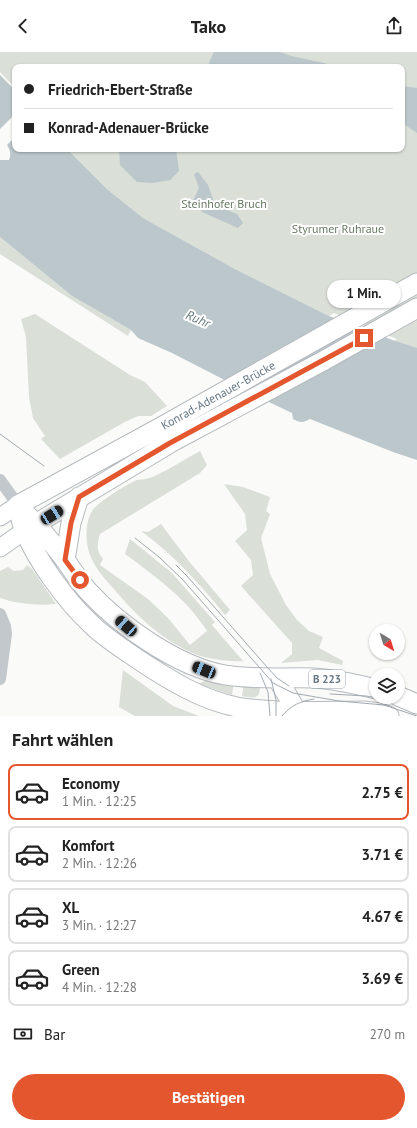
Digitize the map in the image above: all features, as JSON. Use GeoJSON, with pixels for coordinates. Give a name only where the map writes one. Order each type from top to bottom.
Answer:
{"type":"FeatureCollection","features":[{"type":"Feature","properties":{"kind":"main road","name":"Konrad-Adenauer-Brücke"},"geometry":{"type":"LineString","coordinates":[[165,435],[417,283]]}},
{"type":"Feature","properties":{"kind":"main road","name":"Konrad-Adenauer-Brücke"},"geometry":{"type":"LineString","coordinates":[[18,505],[323,361],[417,308]]}},
{"type":"Feature","properties":{"kind":"main road"},"geometry":{"type":"LineString","coordinates":[[0,548],[30,527],[79,497],[165,435]]}},
{"type":"Feature","properties":{"kind":"main road"},"geometry":{"type":"LineString","coordinates":[[65,560],[71,523],[79,497]]}},
{"type":"Feature","properties":{"kind":"main road"},"geometry":{"type":"LineString","coordinates":[[0,517],[18,505],[30,527],[65,560]]}},
{"type":"Feature","properties":{"kind":"main road"},"geometry":{"type":"LineString","coordinates":[[30,527],[33,549],[58,587],[74,607],[92,625],[166,678],[200,696],[258,713],[364,711],[389,716]]}},
{"type":"Feature","properties":{"kind":"main road","name":"B 223"},"geometry":{"type":"LineString","coordinates":[[65,560],[87,590],[126,626],[178,659],[204,670],[225,675],[263,678],[313,678],[337,680],[369,687]]}},
{"type":"Feature","properties":{"kind":"main road"},"geometry":{"type":"LineString","coordinates":[[258,713],[276,678]]}},
{"type":"Feature","properties":{"kind":"main road"},"geometry":{"type":"LineString","coordinates":[[276,678],[295,713]]}},
{"type":"Feature","properties":{"kind":"main road"},"geometry":{"type":"LineString","coordinates":[[405,699],[417,704]]}},
{"type":"Feature","properties":{"kind":"street"},"geometry":{"type":"LineString","coordinates":[[0,480],[18,505]]}},
{"type":"Feature","properties":{"kind":"street"},"geometry":{"type":"LineString","coordinates":[[0,614],[5,626],[6,634],[0,679]]}},
{"type":"Feature","properties":{"kind":"green space","name":"Styrumer Ruhraue"},"geometry":{"type":"Polygon","coordinates":[[[0,52],[417,52],[417,402],[335,376],[397,339],[334,313],[329,316],[235,269],[143,218],[107,189],[70,152],[405,152],[405,64],[12,64],[12,85],[0,72],[0,52]]]}},
{"type":"Feature","properties":{"kind":"green space"},"geometry":{"type":"Polygon","coordinates":[[[0,237],[72,296],[131,330],[128,336],[0,254],[0,237]]]}},
{"type":"Feature","properties":{"kind":"green space"},"geometry":{"type":"Polygon","coordinates":[[[35,314],[130,375],[145,382],[167,406],[151,416],[138,416],[123,423],[60,459],[41,439],[45,436],[33,418],[29,397],[26,337],[21,319],[35,314]]]}},
{"type":"Feature","properties":{"kind":"green space"},"geometry":{"type":"Polygon","coordinates":[[[200,451],[207,465],[200,473],[100,534],[98,547],[99,553],[103,559],[100,565],[148,599],[168,618],[190,645],[207,631],[199,619],[170,589],[125,554],[130,539],[172,573],[215,622],[212,625],[243,661],[219,660],[200,656],[171,642],[140,617],[103,577],[92,560],[88,550],[86,533],[88,521],[95,507],[132,482],[155,476],[200,451]]]}},
{"type":"Feature","properties":{"kind":"green space"},"geometry":{"type":"Polygon","coordinates":[[[224,484],[243,487],[270,497],[266,511],[270,514],[261,538],[270,574],[286,605],[297,620],[309,631],[323,637],[319,648],[343,661],[342,665],[318,660],[281,663],[292,654],[292,643],[241,586],[253,575],[251,560],[235,541],[247,530],[245,514],[224,484]]]}},
{"type":"Feature","properties":{"kind":"green space"},"geometry":{"type":"Polygon","coordinates":[[[161,524],[188,560],[230,610],[225,615],[186,570],[141,531],[148,532],[161,524]]]}},
{"type":"Feature","properties":{"kind":"green space"},"geometry":{"type":"Polygon","coordinates":[[[27,565],[32,569],[56,604],[28,604],[0,598],[0,571],[8,567],[14,571],[23,570],[27,565]]]}},
{"type":"Feature","properties":{"kind":"green space"},"geometry":{"type":"Polygon","coordinates":[[[123,670],[173,706],[199,716],[135,716],[119,707],[123,670]]]}},
{"type":"Feature","properties":{"kind":"green space"},"geometry":{"type":"Polygon","coordinates":[[[211,678],[234,681],[232,695],[198,684],[211,678]]]}},
{"type":"Feature","properties":{"kind":"green space"},"geometry":{"type":"Polygon","coordinates":[[[244,683],[260,687],[259,694],[255,697],[242,696],[244,683]]]}},
{"type":"Feature","properties":{"kind":"water"},"geometry":{"type":"Polygon","coordinates":[[[214,52],[280,52],[326,64],[209,64],[214,52]]]}},
{"type":"Feature","properties":{"kind":"water","name":"Ruhr"},"geometry":{"type":"Polygon","coordinates":[[[0,75],[12,87],[12,152],[70,152],[107,189],[143,218],[235,269],[329,316],[417,348],[417,460],[310,419],[302,422],[295,420],[293,419],[292,413],[172,353],[138,338],[131,330],[72,296],[0,237],[0,160],[9,160],[10,151],[0,137],[0,75]]]}},
{"type":"Feature","properties":{"kind":"water"},"geometry":{"type":"Polygon","coordinates":[[[405,86],[417,88],[417,133],[405,125],[405,86]]]}},
{"type":"Feature","properties":{"kind":"water"},"geometry":{"type":"Polygon","coordinates":[[[119,152],[176,152],[179,171],[170,180],[153,183],[137,182],[120,165],[119,152]]]}},
{"type":"Feature","properties":{"kind":"water"},"geometry":{"type":"Polygon","coordinates":[[[198,172],[208,185],[215,205],[237,214],[243,223],[238,228],[202,212],[193,201],[199,188],[194,174],[198,172]]]}},
{"type":"Feature","properties":{"kind":"pier"},"geometry":{"type":"Polygon","coordinates":[[[12,117],[12,140],[6,146],[0,140],[0,129],[12,117]]]}},
{"type":"Feature","properties":{"kind":"tram line"},"geometry":{"type":"LineString","coordinates":[[0,434],[44,466]]}},
{"type":"Feature","properties":{"kind":"tram line"},"geometry":{"type":"LineString","coordinates":[[135,538],[159,557],[183,580],[273,683],[293,693],[339,701],[384,705],[417,716]]}},
{"type":"Feature","properties":{"kind":"tram line"},"geometry":{"type":"LineString","coordinates":[[176,565],[277,678],[289,686]]}},
{"type":"Feature","properties":{"kind":"tram line"},"geometry":{"type":"LineString","coordinates":[[260,673],[268,692],[270,716]]}},
{"type":"Feature","properties":{"kind":"tram line"},"geometry":{"type":"LineString","coordinates":[[271,679],[276,700],[276,716]]}},
{"type":"Feature","properties":{"kind":"tram line"},"geometry":{"type":"LineString","coordinates":[[330,694],[369,696]]}},
{"type":"Feature","properties":{"kind":"tram line"},"geometry":{"type":"LineString","coordinates":[[282,716],[296,704],[314,699]]}},
{"type":"Feature","properties":{"kind":"route"},"geometry":{"type":"LineString","coordinates":[[80,580],[65,560],[71,523],[79,497],[170,443],[364,338]]}},
{"type":"Feature","properties":{"kind":"park label","name":"Steinhofer Bruch"},"geometry":{"type":"Point","coordinates":[224,203]}}]}
